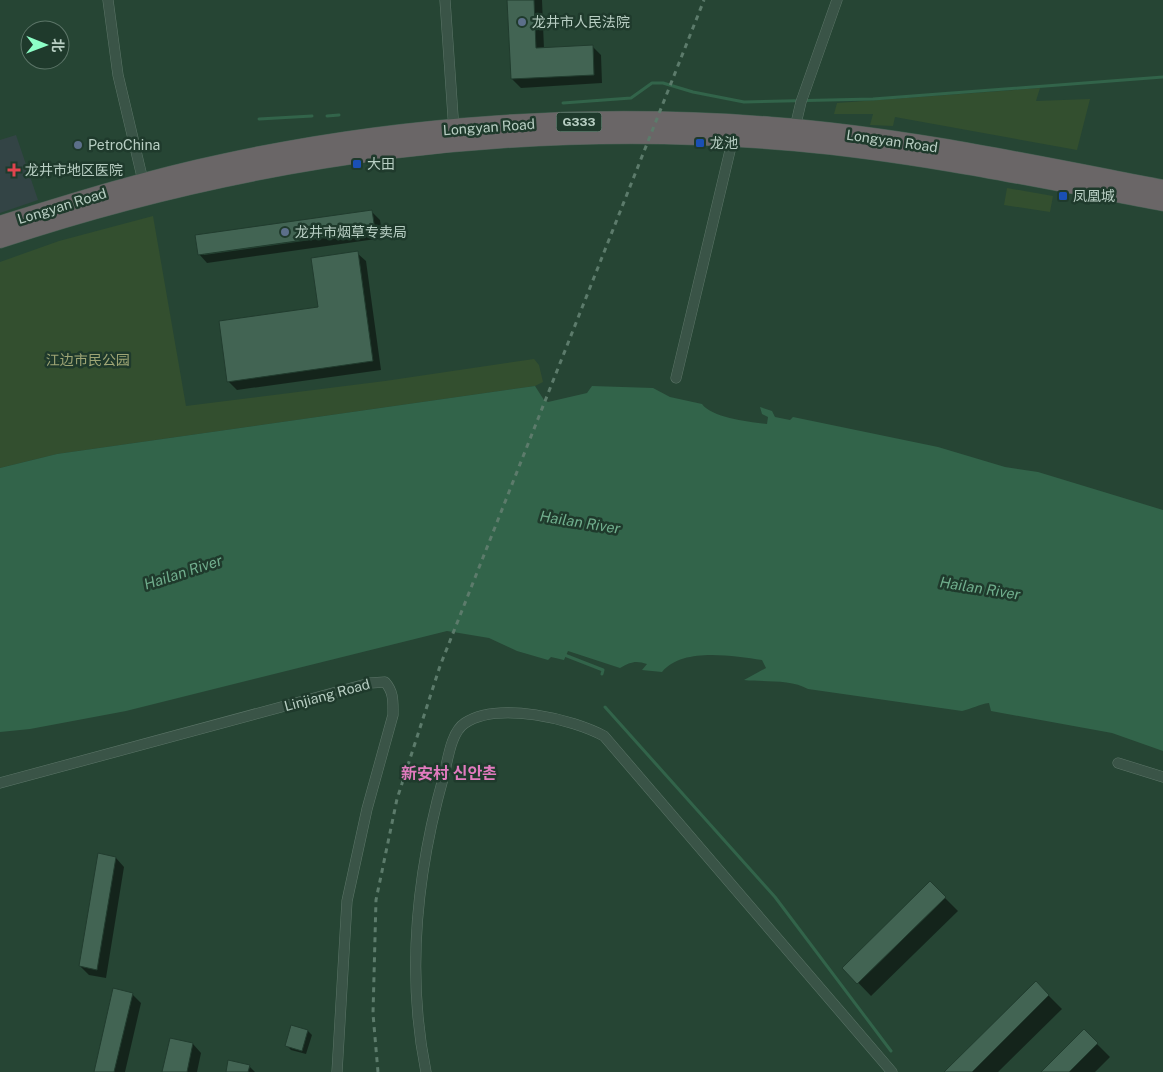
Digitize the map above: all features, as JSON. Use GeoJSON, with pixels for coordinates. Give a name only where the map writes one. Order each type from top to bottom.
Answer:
{"type":"FeatureCollection","features":[{"type":"Feature","properties":{"kind":"highway","name":"Longyan Road"},"geometry":{"type":"LineString","coordinates":[[0,225],[144,188],[226,176],[454,136],[559,122],[656,120],[794,135],[898,140],[1163,189]]}},
{"type":"Feature","properties":{"kind":"highway","name":"Longyan Road"},"geometry":{"type":"LineString","coordinates":[[454,136],[651,135],[733,138],[794,135],[1163,202]]}},
{"type":"Feature","properties":{"kind":"highway","name":"Longyan Road"},"geometry":{"type":"LineString","coordinates":[[0,239],[144,188]]}},
{"type":"Feature","properties":{"kind":"street"},"geometry":{"type":"LineString","coordinates":[[108,0],[118,75],[144,188]]}},
{"type":"Feature","properties":{"kind":"street"},"geometry":{"type":"LineString","coordinates":[[445,0],[454,136]]}},
{"type":"Feature","properties":{"kind":"street"},"geometry":{"type":"LineString","coordinates":[[794,135],[803,99],[837,0]]}},
{"type":"Feature","properties":{"kind":"street"},"geometry":{"type":"LineString","coordinates":[[676,378],[733,138]]}},
{"type":"Feature","properties":{"kind":"street","name":"Linjiang Road"},"geometry":{"type":"LineString","coordinates":[[0,783],[370,683],[385,682],[390,687],[394,700],[393,715],[367,809],[347,900],[336,1072]]}},
{"type":"Feature","properties":{"kind":"street"},"geometry":{"type":"LineString","coordinates":[[426,1072],[422,1052],[416,950],[418,905],[432,821],[453,743],[459,730],[465,723],[473,720],[492,714],[505,713],[566,720],[587,726],[604,736],[892,1072]]}},
{"type":"Feature","properties":{"kind":"street"},"geometry":{"type":"LineString","coordinates":[[1118,763],[1163,777]]}},
{"type":"Feature","properties":{"kind":"shaded area","name":"龙井市地区医院"},"geometry":{"type":"Polygon","coordinates":[[[16,135],[38,200],[0,213],[0,140],[16,135]]]}},
{"type":"Feature","properties":{"kind":"green space"},"geometry":{"type":"Polygon","coordinates":[[[1040,88],[1036,101],[1090,99],[1077,150],[895,117],[893,126],[870,125],[873,114],[834,114],[837,103],[1040,88]]]}},
{"type":"Feature","properties":{"kind":"green space"},"geometry":{"type":"Polygon","coordinates":[[[1007,188],[1053,196],[1050,212],[1004,205],[1007,188]]]}},
{"type":"Feature","properties":{"kind":"green space","name":"江边市民公园"},"geometry":{"type":"Polygon","coordinates":[[[153,216],[186,406],[385,381],[534,359],[539,365],[543,382],[535,386],[57,454],[0,468],[0,262],[59,241],[153,216]]]}},
{"type":"Feature","properties":{"kind":"water","name":"Hailan River"},"geometry":{"type":"Polygon","coordinates":[[[535,386],[544,400],[548,402],[587,393],[592,386],[653,388],[670,397],[702,404],[707,409],[722,416],[767,424],[768,417],[762,414],[760,407],[772,411],[775,417],[790,420],[793,417],[938,447],[1005,467],[1038,472],[1163,510],[1163,751],[1112,733],[991,711],[989,703],[962,711],[808,689],[786,682],[744,680],[766,668],[762,660],[723,655],[695,656],[671,664],[662,672],[642,670],[647,664],[640,662],[630,663],[620,668],[568,651],[564,660],[551,657],[548,660],[517,651],[489,638],[447,631],[126,711],[30,729],[0,732],[0,468],[57,454],[535,386]]]}},
{"type":"Feature","properties":{"kind":"building","name":"龙井市人民法院"},"geometry":{"type":"Polygon","coordinates":[[[507,0],[534,0],[536,48],[593,45],[594,75],[511,79],[507,0]]]}},
{"type":"Feature","properties":{"kind":"building","name":"龙井市烟草专卖局"},"geometry":{"type":"Polygon","coordinates":[[[372,210],[375,230],[198,255],[195,235],[372,210]]]}},
{"type":"Feature","properties":{"kind":"building"},"geometry":{"type":"Polygon","coordinates":[[[358,251],[373,361],[227,382],[219,321],[318,307],[311,258],[358,251]]]}},
{"type":"Feature","properties":{"kind":"building"},"geometry":{"type":"Polygon","coordinates":[[[98,853],[116,857],[97,970],[79,966],[98,853]]]}},
{"type":"Feature","properties":{"kind":"building"},"geometry":{"type":"Polygon","coordinates":[[[930,881],[946,897],[857,984],[842,968],[930,881]]]}},
{"type":"Feature","properties":{"kind":"building"},"geometry":{"type":"Polygon","coordinates":[[[1036,981],[1049,995],[972,1072],[944,1072],[1036,981]]]}},
{"type":"Feature","properties":{"kind":"building"},"geometry":{"type":"Polygon","coordinates":[[[113,988],[133,993],[114,1072],[94,1072],[113,988]]]}},
{"type":"Feature","properties":{"kind":"building"},"geometry":{"type":"Polygon","coordinates":[[[291,1025],[308,1030],[302,1051],[285,1046],[291,1025]]]}},
{"type":"Feature","properties":{"kind":"building"},"geometry":{"type":"Polygon","coordinates":[[[1084,1029],[1098,1043],[1069,1072],[1041,1072],[1084,1029]]]}},
{"type":"Feature","properties":{"kind":"building"},"geometry":{"type":"Polygon","coordinates":[[[170,1038],[193,1043],[187,1072],[162,1072],[170,1038]]]}},
{"type":"Feature","properties":{"kind":"building"},"geometry":{"type":"Polygon","coordinates":[[[228,1060],[250,1065],[248,1072],[226,1072],[228,1060]]]}},
{"type":"Feature","properties":{"kind":"waterway"},"geometry":{"type":"LineString","coordinates":[[563,103],[631,98],[652,83],[663,83],[693,92],[744,102],[873,99],[1163,77]]}},
{"type":"Feature","properties":{"kind":"waterway"},"geometry":{"type":"LineString","coordinates":[[327,116],[339,115]]}},
{"type":"Feature","properties":{"kind":"waterway"},"geometry":{"type":"LineString","coordinates":[[259,119],[312,116]]}},
{"type":"Feature","properties":{"kind":"waterway"},"geometry":{"type":"LineString","coordinates":[[562,654],[603,670],[602,674]]}},
{"type":"Feature","properties":{"kind":"waterway"},"geometry":{"type":"LineString","coordinates":[[605,707],[775,897],[891,1051]]}},
{"type":"Feature","properties":{"kind":"railway"},"geometry":{"type":"LineString","coordinates":[[378,1072],[373,1014],[376,900],[397,799],[440,666],[704,0]]}},
{"type":"Feature","properties":{"kind":"place","name":"龙井市人民法院"},"geometry":{"type":"Point","coordinates":[522,22]}},
{"type":"Feature","properties":{"kind":"place","name":"龙池"},"geometry":{"type":"Point","coordinates":[700,143]}},
{"type":"Feature","properties":{"kind":"place","name":"PetroChina"},"geometry":{"type":"Point","coordinates":[78,145]}},
{"type":"Feature","properties":{"kind":"place","name":"大田"},"geometry":{"type":"Point","coordinates":[357,164]}},
{"type":"Feature","properties":{"kind":"place","name":"龙井市地区医院"},"geometry":{"type":"Point","coordinates":[14,170]}},
{"type":"Feature","properties":{"kind":"place","name":"凤凰城"},"geometry":{"type":"Point","coordinates":[1063,196]}},
{"type":"Feature","properties":{"kind":"place","name":"龙井市烟草专卖局"},"geometry":{"type":"Point","coordinates":[285,232]}},
{"type":"Feature","properties":{"kind":"district","name":"新安村 신안촌"},"geometry":{"type":"Point","coordinates":[449,773]}}]}
